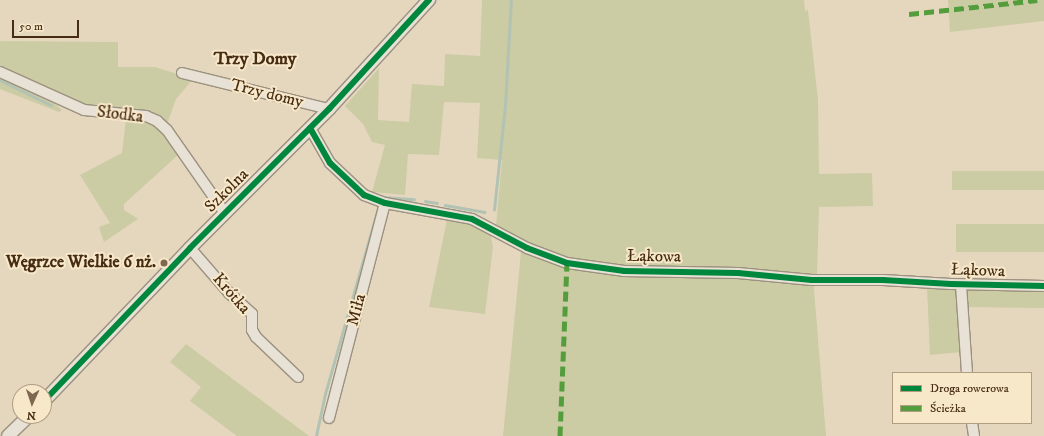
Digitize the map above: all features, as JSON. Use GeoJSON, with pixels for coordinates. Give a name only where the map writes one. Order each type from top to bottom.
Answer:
{"type":"FeatureCollection","features":[{"type":"Feature","properties":{"kind":"street","name":"Szkolna"},"geometry":{"type":"LineString","coordinates":[[52,393],[190,248],[329,109],[429,0]]}},
{"type":"Feature","properties":{"kind":"street","name":"Słodka"},"geometry":{"type":"LineString","coordinates":[[0,72],[84,110],[146,116],[157,121],[167,130],[225,213]]}},
{"type":"Feature","properties":{"kind":"street","name":"Trzy domy"},"geometry":{"type":"LineString","coordinates":[[182,73],[329,109]]}},
{"type":"Feature","properties":{"kind":"street","name":"Łąkowa"},"geometry":{"type":"LineString","coordinates":[[310,128],[330,163],[349,184],[364,195],[385,203],[464,217],[481,223],[538,254],[597,269],[961,285],[1044,286]]}},
{"type":"Feature","properties":{"kind":"street","name":"Miła"},"geometry":{"type":"LineString","coordinates":[[329,418],[385,203]]}},
{"type":"Feature","properties":{"kind":"street","name":"Krótka"},"geometry":{"type":"LineString","coordinates":[[190,248],[229,293],[252,314],[252,330],[256,338],[298,377]]}},
{"type":"Feature","properties":{"kind":"street","name":"Łąkowa"},"geometry":{"type":"LineString","coordinates":[[961,285],[967,372]]}},
{"type":"Feature","properties":{"kind":"street"},"geometry":{"type":"LineString","coordinates":[[8,436],[21,424]]}},
{"type":"Feature","properties":{"kind":"street"},"geometry":{"type":"LineString","coordinates":[[972,424],[974,436]]}},
{"type":"Feature","properties":{"kind":"green space"},"geometry":{"type":"Polygon","coordinates":[[[482,0],[804,0],[805,11],[808,10],[818,100],[819,174],[872,173],[873,206],[819,207],[817,275],[815,275],[814,290],[826,436],[503,436],[521,252],[547,262],[540,249],[496,226],[502,160],[477,158],[480,103],[444,102],[439,155],[408,154],[405,195],[372,192],[385,145],[372,142],[363,124],[345,106],[379,68],[378,120],[409,122],[412,84],[444,86],[445,54],[480,56],[482,0]]]}},
{"type":"Feature","properties":{"kind":"green space"},"geometry":{"type":"Polygon","coordinates":[[[948,0],[1044,0],[1044,21],[950,32],[948,0]]]}},
{"type":"Feature","properties":{"kind":"green space"},"geometry":{"type":"Polygon","coordinates":[[[0,41],[118,42],[118,67],[155,67],[193,79],[176,99],[167,124],[139,111],[90,109],[0,68],[0,41]]]}},
{"type":"Feature","properties":{"kind":"green space"},"geometry":{"type":"Polygon","coordinates":[[[0,75],[51,101],[62,110],[59,112],[0,89],[0,75]]]}},
{"type":"Feature","properties":{"kind":"green space"},"geometry":{"type":"Polygon","coordinates":[[[126,119],[154,124],[178,155],[124,204],[124,210],[138,219],[104,242],[99,227],[110,223],[80,175],[122,153],[126,119]]]}},
{"type":"Feature","properties":{"kind":"green space"},"geometry":{"type":"Polygon","coordinates":[[[952,171],[1044,171],[1044,190],[952,190],[952,171]]]}},
{"type":"Feature","properties":{"kind":"green space"},"geometry":{"type":"Polygon","coordinates":[[[447,220],[468,222],[490,232],[493,247],[485,314],[429,307],[447,220]]]}},
{"type":"Feature","properties":{"kind":"green space"},"geometry":{"type":"Polygon","coordinates":[[[956,224],[1044,224],[1044,252],[956,252],[956,224]]]}},
{"type":"Feature","properties":{"kind":"green space"},"geometry":{"type":"Polygon","coordinates":[[[927,287],[953,287],[958,291],[961,352],[930,355],[927,287]]]}},
{"type":"Feature","properties":{"kind":"green space"},"geometry":{"type":"Polygon","coordinates":[[[969,288],[1044,290],[1044,308],[967,307],[965,292],[969,288]]]}},
{"type":"Feature","properties":{"kind":"green space"},"geometry":{"type":"Polygon","coordinates":[[[186,344],[309,436],[237,436],[190,401],[201,387],[170,362],[186,344]]]}},
{"type":"Feature","properties":{"kind":"waterway"},"geometry":{"type":"LineString","coordinates":[[494,210],[505,106],[511,0]]}},
{"type":"Feature","properties":{"kind":"waterway"},"geometry":{"type":"LineString","coordinates":[[0,80],[51,105]]}},
{"type":"Feature","properties":{"kind":"waterway"},"geometry":{"type":"LineString","coordinates":[[382,197],[414,199]]}},
{"type":"Feature","properties":{"kind":"waterway"},"geometry":{"type":"LineString","coordinates":[[425,201],[437,203]]}},
{"type":"Feature","properties":{"kind":"waterway"},"geometry":{"type":"LineString","coordinates":[[445,205],[484,212]]}},
{"type":"Feature","properties":{"kind":"waterway"},"geometry":{"type":"LineString","coordinates":[[316,436],[325,394],[378,208]]}},
{"type":"Feature","properties":{"kind":"marked path"},"geometry":{"type":"LineString","coordinates":[[909,14],[1037,0]]}},
{"type":"Feature","properties":{"kind":"marked path"},"geometry":{"type":"LineString","coordinates":[[560,436],[567,263]]}},
{"type":"Feature","properties":{"kind":"cycle path"},"geometry":{"type":"LineString","coordinates":[[52,393],[190,248],[329,109],[429,0]]}},
{"type":"Feature","properties":{"kind":"cycle path"},"geometry":{"type":"LineString","coordinates":[[310,128],[330,163],[364,195],[385,203],[472,219],[527,248],[567,263],[624,271],[738,273],[812,280],[883,280],[951,284],[1044,286]]}},
{"type":"Feature","properties":{"kind":"place","name":"Węgrzce Wielkie 6 nż."},"geometry":{"type":"Point","coordinates":[164,263]}},
{"type":"Feature","properties":{"kind":"district","name":"Trzy Domy"},"geometry":{"type":"Point","coordinates":[255,59]}}]}
